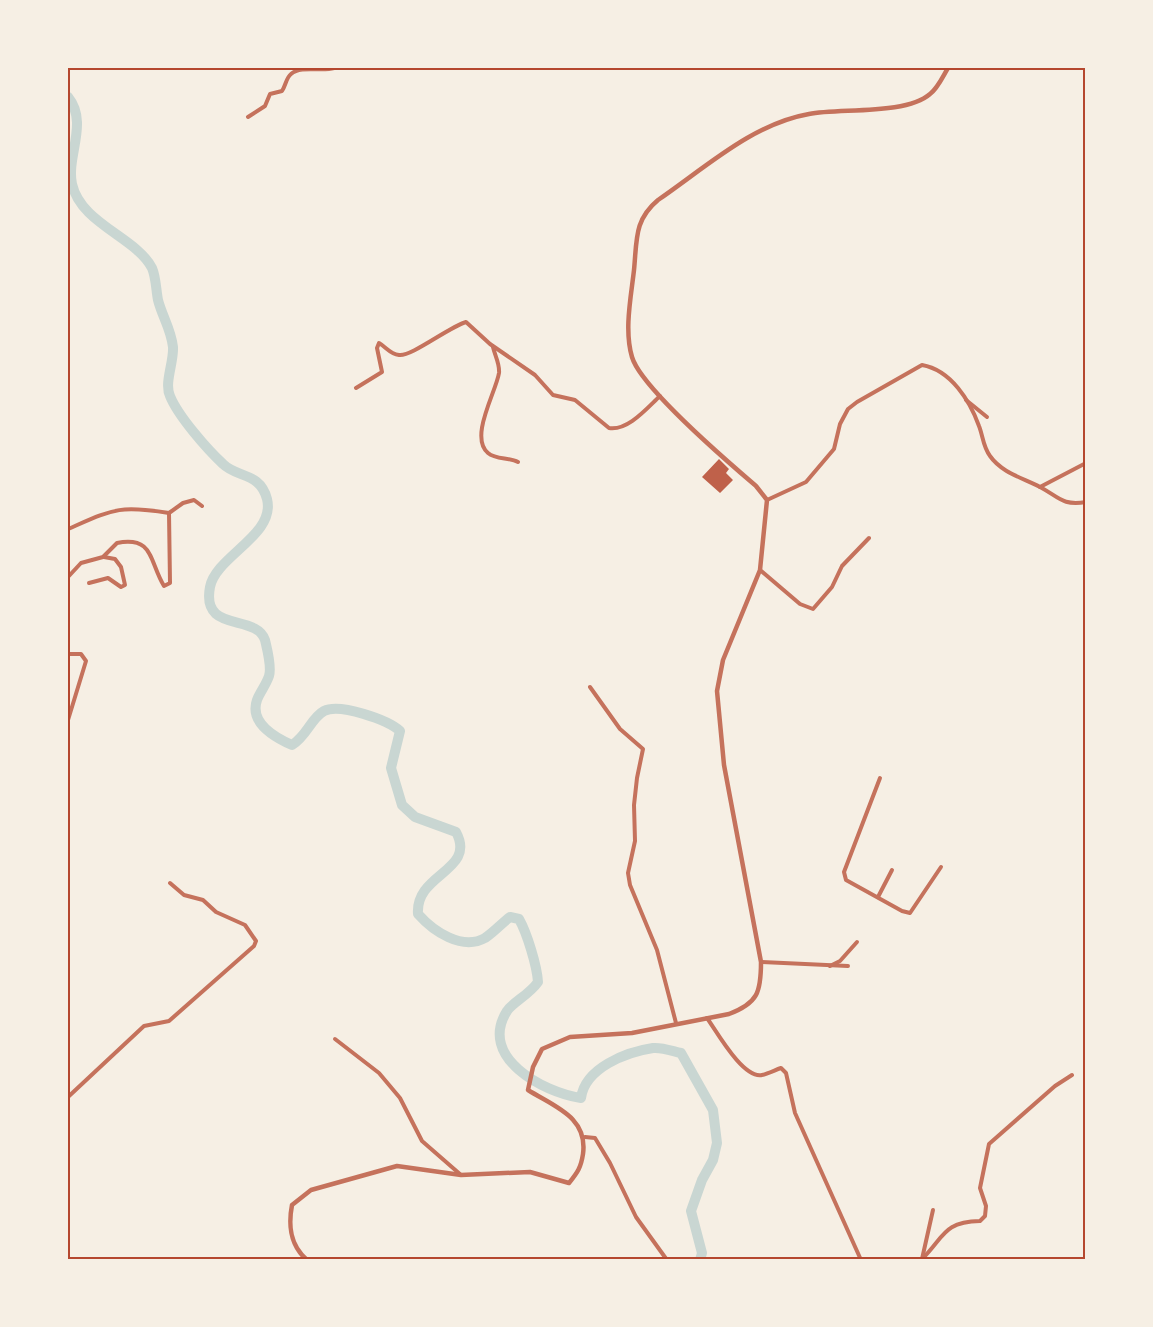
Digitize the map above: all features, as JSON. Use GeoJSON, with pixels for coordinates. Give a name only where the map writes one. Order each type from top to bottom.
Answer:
{"type":"FeatureCollection","features":[{"type":"Feature","properties":{"kind":"street"},"geometry":{"type":"LineString","coordinates":[[248,117],[265,106],[270,94],[282,91],[288,77],[295,71],[325,71],[334,68]]}},
{"type":"Feature","properties":{"kind":"street"},"geometry":{"type":"LineString","coordinates":[[307,1260],[298,1252],[288,1225],[292,1205],[311,1190],[398,1166],[461,1175],[530,1172],[569,1183],[581,1170],[585,1137],[573,1119],[528,1090],[531,1072],[542,1048],[570,1036],[597,1036],[729,1014],[751,1003],[758,994],[761,982],[761,962],[724,765],[717,691],[723,660],[760,570],[767,500],[756,486],[660,396],[640,374],[630,345],[630,304],[639,225],[646,209],[770,125],[811,113],[892,107],[920,100],[931,94],[948,68]]}},
{"type":"Feature","properties":{"kind":"street"},"geometry":{"type":"LineString","coordinates":[[356,388],[382,372],[378,343],[395,354],[406,355],[440,334],[466,322],[492,346],[536,375],[553,395],[575,400],[609,428],[614,429],[633,420],[660,396]]}},
{"type":"Feature","properties":{"kind":"street"},"geometry":{"type":"LineString","coordinates":[[492,346],[499,372],[482,426],[483,446],[494,457],[519,462]]}},
{"type":"Feature","properties":{"kind":"street"},"geometry":{"type":"LineString","coordinates":[[767,500],[806,482],[834,449],[840,424],[849,410],[922,365],[951,379],[980,426],[983,444],[990,457],[1008,473],[1040,487],[1068,504],[1086,502]]}},
{"type":"Feature","properties":{"kind":"street"},"geometry":{"type":"LineString","coordinates":[[965,400],[987,417]]}},
{"type":"Feature","properties":{"kind":"street"},"geometry":{"type":"LineString","coordinates":[[1040,487],[1086,463]]}},
{"type":"Feature","properties":{"kind":"street"},"geometry":{"type":"LineString","coordinates":[[68,529],[106,511],[144,508],[170,513],[183,503],[194,500],[202,506]]}},
{"type":"Feature","properties":{"kind":"street"},"geometry":{"type":"LineString","coordinates":[[103,557],[117,543],[137,541],[145,546],[164,586],[168,585],[170,583],[170,513]]}},
{"type":"Feature","properties":{"kind":"street"},"geometry":{"type":"LineString","coordinates":[[760,570],[800,604],[813,609],[832,587],[842,566],[869,538]]}},
{"type":"Feature","properties":{"kind":"street"},"geometry":{"type":"LineString","coordinates":[[68,577],[81,563],[103,557],[115,559],[121,567],[125,585],[121,587],[108,578],[89,583]]}},
{"type":"Feature","properties":{"kind":"street"},"geometry":{"type":"LineString","coordinates":[[68,654],[81,654],[86,661],[68,720]]}},
{"type":"Feature","properties":{"kind":"street"},"geometry":{"type":"LineString","coordinates":[[590,687],[620,729],[643,749],[636,778],[635,842],[628,873],[630,885],[657,950],[676,1023]]}},
{"type":"Feature","properties":{"kind":"street"},"geometry":{"type":"LineString","coordinates":[[880,778],[844,872],[846,880],[910,913],[941,867]]}},
{"type":"Feature","properties":{"kind":"street"},"geometry":{"type":"LineString","coordinates":[[878,897],[892,870]]}},
{"type":"Feature","properties":{"kind":"street"},"geometry":{"type":"LineString","coordinates":[[68,1097],[144,1026],[169,1021],[254,946],[256,941],[245,925],[216,912],[203,900],[184,895],[170,883]]}},
{"type":"Feature","properties":{"kind":"street"},"geometry":{"type":"LineString","coordinates":[[830,966],[840,961],[857,942]]}},
{"type":"Feature","properties":{"kind":"street"},"geometry":{"type":"LineString","coordinates":[[761,962],[848,966]]}},
{"type":"Feature","properties":{"kind":"street"},"geometry":{"type":"LineString","coordinates":[[707,1018],[740,1065],[747,1071],[762,1075],[781,1068],[786,1072],[795,1113],[861,1260]]}},
{"type":"Feature","properties":{"kind":"street"},"geometry":{"type":"LineString","coordinates":[[335,1039],[379,1073],[400,1098],[422,1141],[461,1175]]}},
{"type":"Feature","properties":{"kind":"street"},"geometry":{"type":"LineString","coordinates":[[922,1259],[946,1229],[980,1221],[985,1216],[986,1206],[980,1188],[989,1144],[1055,1086],[1072,1075]]}},
{"type":"Feature","properties":{"kind":"street"},"geometry":{"type":"LineString","coordinates":[[585,1137],[595,1138],[636,1217],[667,1260]]}},
{"type":"Feature","properties":{"kind":"street"},"geometry":{"type":"LineString","coordinates":[[922,1259],[933,1210]]}},
{"type":"Feature","properties":{"kind":"building"},"geometry":{"type":"Polygon","coordinates":[[[719,459],[729,469],[726,473],[733,480],[720,493],[702,477],[719,459]]]}},
{"type":"Feature","properties":{"kind":"waterway"},"geometry":{"type":"LineString","coordinates":[[68,97],[77,118],[71,173],[72,184],[77,198],[86,210],[134,247],[152,268],[158,300],[173,347],[168,385],[170,396],[179,413],[216,458],[235,472],[259,484],[267,499],[267,512],[263,524],[215,576],[210,587],[209,602],[221,617],[251,627],[260,632],[265,640],[270,672],[255,708],[260,722],[271,733],[292,745],[302,737],[320,714],[331,709],[364,714],[400,731],[391,768],[402,805],[415,817],[456,832],[460,845],[458,856],[452,864],[426,889],[420,900],[418,914],[440,932],[458,941],[467,942],[485,938],[510,917],[519,919],[528,941],[538,982],[507,1011],[500,1028],[501,1043],[507,1057],[518,1070],[549,1088],[581,1098],[590,1078],[608,1063],[619,1058],[653,1048],[681,1053],[713,1110],[717,1143],[713,1160],[702,1180],[691,1211],[702,1253],[700,1260]]}}]}
